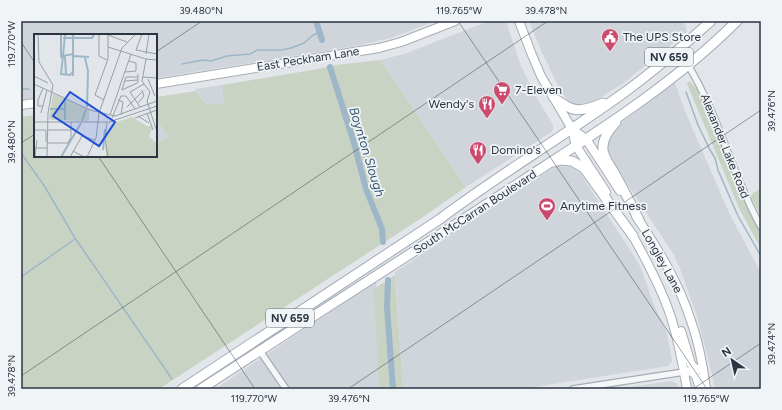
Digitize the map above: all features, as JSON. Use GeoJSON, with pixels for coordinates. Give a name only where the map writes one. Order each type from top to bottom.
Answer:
{"type":"FeatureCollection","features":[{"type":"Feature","properties":{"kind":"main road","name":"East Peckham Lane"},"geometry":{"type":"LineString","coordinates":[[157,84],[388,46],[456,21]]}},
{"type":"Feature","properties":{"kind":"main road","name":"Longley Lane"},"geometry":{"type":"LineString","coordinates":[[519,21],[532,54],[553,97],[572,129],[576,146],[633,236],[654,275],[671,315],[687,389]]}},
{"type":"Feature","properties":{"kind":"main road","name":"South McCarran Boulevard"},"geometry":{"type":"LineString","coordinates":[[182,389],[572,129],[625,92],[711,21]]}},
{"type":"Feature","properties":{"kind":"main road","name":"South McCarran Boulevard"},"geometry":{"type":"LineString","coordinates":[[201,389],[442,234],[630,109],[688,65],[737,21]]}},
{"type":"Feature","properties":{"kind":"main road"},"geometry":{"type":"LineString","coordinates":[[553,97],[566,107],[574,110],[582,110],[625,92]]}},
{"type":"Feature","properties":{"kind":"main road"},"geometry":{"type":"LineString","coordinates":[[21,106],[34,103]]}},
{"type":"Feature","properties":{"kind":"main road"},"geometry":{"type":"LineString","coordinates":[[630,109],[607,133],[603,150],[606,159],[639,220]]}},
{"type":"Feature","properties":{"kind":"main road","name":"Longley Lane"},"geometry":{"type":"LineString","coordinates":[[572,129],[586,139],[659,252],[683,298],[697,340],[706,389]]}},
{"type":"Feature","properties":{"kind":"main road"},"geometry":{"type":"LineString","coordinates":[[547,165],[561,160],[572,161],[580,165],[588,173],[633,236]]}},
{"type":"Feature","properties":{"kind":"main road"},"geometry":{"type":"LineString","coordinates":[[654,275],[666,292],[675,313],[691,364],[696,369],[703,369]]}},
{"type":"Feature","properties":{"kind":"main road"},"geometry":{"type":"LineString","coordinates":[[260,351],[266,339],[317,306],[343,283]]}},
{"type":"Feature","properties":{"kind":"main road"},"geometry":{"type":"LineString","coordinates":[[684,372],[691,371],[696,376],[700,389]]}},
{"type":"Feature","properties":{"kind":"street","name":"Alexander Lake Road"},"geometry":{"type":"LineString","coordinates":[[688,65],[708,102],[739,182],[761,227]]}},
{"type":"Feature","properties":{"kind":"street"},"geometry":{"type":"LineString","coordinates":[[260,351],[286,389]]}},
{"type":"Feature","properties":{"kind":"street"},"geometry":{"type":"LineString","coordinates":[[573,389],[684,372]]}},
{"type":"Feature","properties":{"kind":"shaded area"},"geometry":{"type":"Polygon","coordinates":[[[21,21],[436,21],[391,38],[356,46],[157,78],[157,34],[34,34],[34,98],[21,100],[21,21]]]}},
{"type":"Feature","properties":{"kind":"shaded area"},"geometry":{"type":"Polygon","coordinates":[[[489,21],[506,21],[521,66],[538,100],[553,125],[553,130],[466,187],[380,60],[404,54],[489,21]]]}},
{"type":"Feature","properties":{"kind":"shaded area"},"geometry":{"type":"Polygon","coordinates":[[[529,21],[684,21],[687,32],[625,82],[598,99],[577,106],[568,102],[556,82],[529,21]]]}},
{"type":"Feature","properties":{"kind":"shaded area"},"geometry":{"type":"Polygon","coordinates":[[[675,83],[685,111],[730,215],[761,273],[761,389],[714,389],[713,378],[696,313],[679,266],[674,255],[608,153],[608,140],[618,125],[675,83]]]}},
{"type":"Feature","properties":{"kind":"shaded area"},"geometry":{"type":"Polygon","coordinates":[[[222,85],[224,104],[206,104],[195,89],[222,85]]]}},
{"type":"Feature","properties":{"kind":"shaded area"},"geometry":{"type":"Polygon","coordinates":[[[157,120],[168,137],[157,144],[157,120]]]}},
{"type":"Feature","properties":{"kind":"shaded area"},"geometry":{"type":"Polygon","coordinates":[[[559,166],[571,167],[580,173],[641,268],[653,302],[666,331],[672,361],[670,364],[668,366],[522,389],[403,389],[395,272],[553,168],[559,166]]]}},
{"type":"Feature","properties":{"kind":"shaded area"},"geometry":{"type":"Polygon","coordinates":[[[376,281],[383,389],[215,389],[376,281]]]}},
{"type":"Feature","properties":{"kind":"shaded area"},"geometry":{"type":"Polygon","coordinates":[[[671,381],[678,384],[679,389],[616,389],[671,381]]]}},
{"type":"Feature","properties":{"kind":"green space"},"geometry":{"type":"Polygon","coordinates":[[[380,60],[466,187],[423,217],[159,389],[21,389],[21,117],[34,115],[34,157],[157,157],[157,144],[168,137],[157,120],[157,97],[196,91],[206,104],[224,104],[222,85],[336,65],[380,60]]]}},
{"type":"Feature","properties":{"kind":"green space"},"geometry":{"type":"Polygon","coordinates":[[[689,81],[696,88],[706,105],[736,184],[761,234],[761,249],[739,208],[687,84],[689,81]]]}},
{"type":"Feature","properties":{"kind":"green space"},"geometry":{"type":"Polygon","coordinates":[[[761,188],[761,216],[750,195],[761,188]]]}},
{"type":"Feature","properties":{"kind":"green space"},"geometry":{"type":"Polygon","coordinates":[[[395,275],[403,389],[379,389],[374,289],[395,275]]]}},
{"type":"Feature","properties":{"kind":"waterway"},"geometry":{"type":"LineString","coordinates":[[316,21],[322,40]]}},
{"type":"Feature","properties":{"kind":"waterway"},"geometry":{"type":"LineString","coordinates":[[182,64],[203,60],[211,61],[227,56],[250,54],[257,50],[281,50],[291,48],[304,43],[319,32]]}},
{"type":"Feature","properties":{"kind":"waterway","name":"Boynton Slough"},"geometry":{"type":"LineString","coordinates":[[330,67],[354,143],[366,189],[382,229],[383,242]]}},
{"type":"Feature","properties":{"kind":"waterway"},"geometry":{"type":"LineString","coordinates":[[21,89],[29,89]]}},
{"type":"Feature","properties":{"kind":"waterway"},"geometry":{"type":"LineString","coordinates":[[686,92],[698,125],[715,158],[718,170],[738,216],[761,256]]}},
{"type":"Feature","properties":{"kind":"waterway"},"geometry":{"type":"LineString","coordinates":[[21,153],[45,187],[75,238],[172,379]]}},
{"type":"Feature","properties":{"kind":"waterway"},"geometry":{"type":"LineString","coordinates":[[21,277],[75,239]]}},
{"type":"Feature","properties":{"kind":"waterway","name":"Boynton Slough"},"geometry":{"type":"LineString","coordinates":[[388,280],[387,307],[393,389]]}},
{"type":"Feature","properties":{"kind":"place","name":"The UPS Store"},"geometry":{"type":"Point","coordinates":[610,52]}},
{"type":"Feature","properties":{"kind":"place","name":"7-Eleven"},"geometry":{"type":"Point","coordinates":[502,105]}},
{"type":"Feature","properties":{"kind":"place","name":"Wendy's"},"geometry":{"type":"Point","coordinates":[487,119]}},
{"type":"Feature","properties":{"kind":"place","name":"Domino's"},"geometry":{"type":"Point","coordinates":[478,165]}},
{"type":"Feature","properties":{"kind":"place","name":"Anytime Fitness"},"geometry":{"type":"Point","coordinates":[547,221]}}]}
